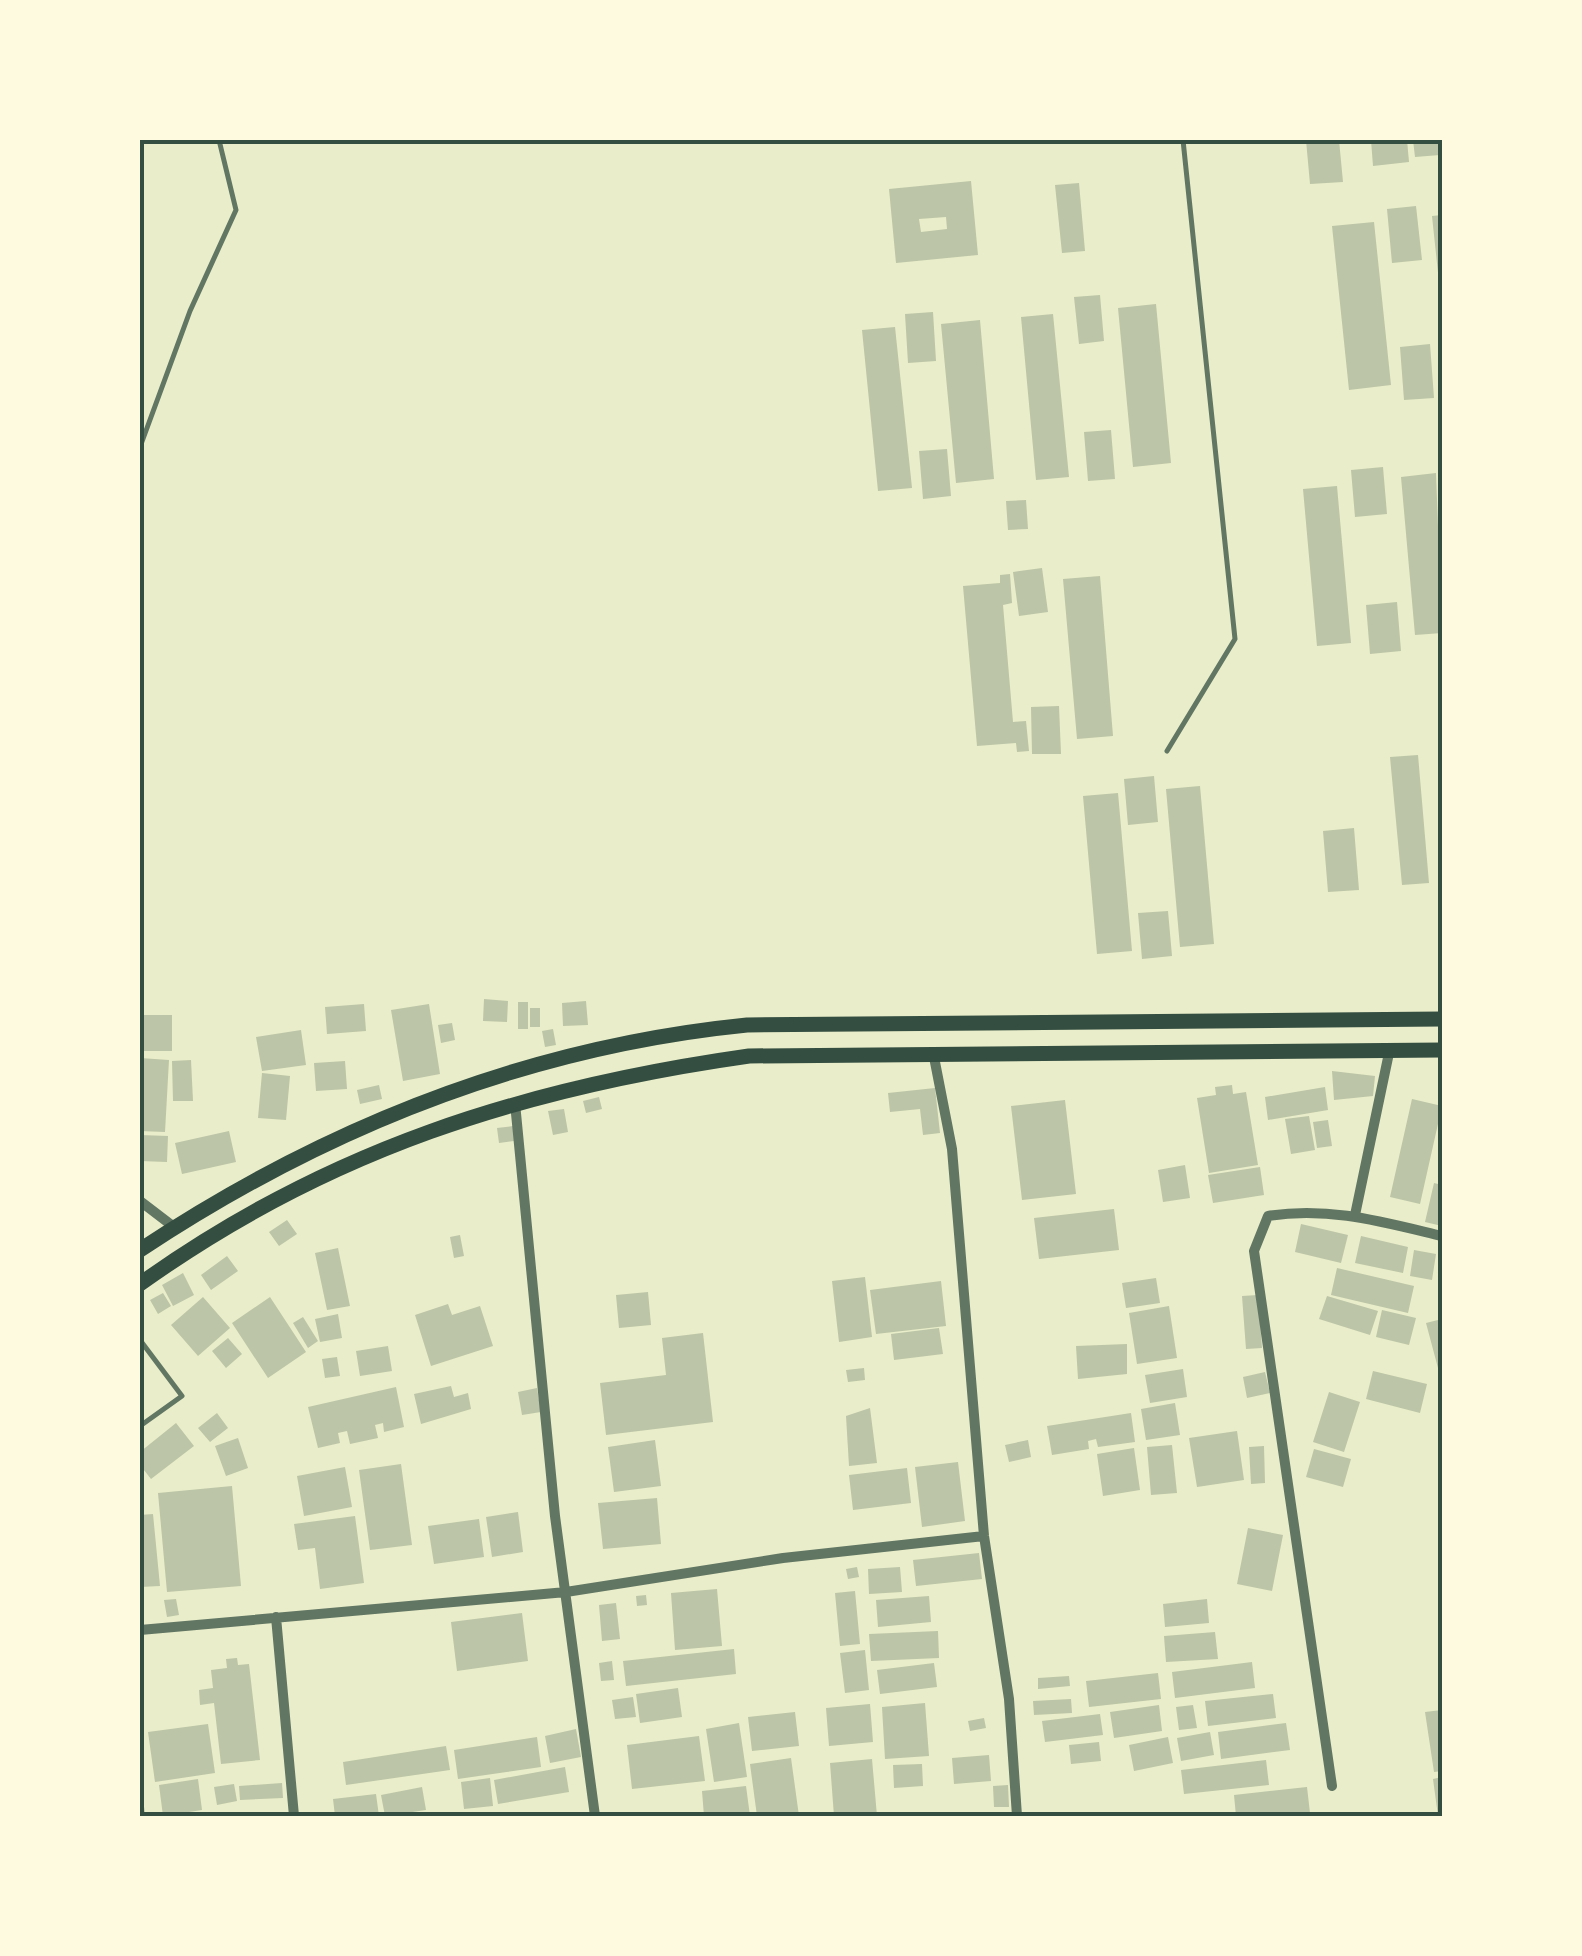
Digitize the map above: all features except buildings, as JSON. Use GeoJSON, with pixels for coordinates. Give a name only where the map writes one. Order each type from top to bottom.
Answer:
{"type":"FeatureCollection","features":[{"type":"Feature","properties":{"kind":"main road"},"geometry":{"type":"LineString","coordinates":[[140,1250],[282,1163],[392,1112],[498,1075],[687,1031],[747,1025],[1442,1019]]}},
{"type":"Feature","properties":{"kind":"main road"},"geometry":{"type":"LineString","coordinates":[[140,1284],[299,1186],[400,1139],[571,1087],[749,1056],[1389,1054],[1442,1050]]}},
{"type":"Feature","properties":{"kind":"main road"},"geometry":{"type":"LineString","coordinates":[[339,1136],[350,1162]]}},
{"type":"Feature","properties":{"kind":"street"},"geometry":{"type":"LineString","coordinates":[[1355,1215],[1389,1054]]}},
{"type":"Feature","properties":{"kind":"street"},"geometry":{"type":"LineString","coordinates":[[934,1057],[952,1149],[984,1536],[1009,1699],[1017,1816]]}},
{"type":"Feature","properties":{"kind":"street"},"geometry":{"type":"LineString","coordinates":[[515,1103],[566,1592],[595,1816]]}},
{"type":"Feature","properties":{"kind":"street"},"geometry":{"type":"LineString","coordinates":[[140,1201],[174,1228]]}},
{"type":"Feature","properties":{"kind":"street"},"geometry":{"type":"LineString","coordinates":[[1332,1786],[1254,1250],[1268,1216],[1302,1210],[1355,1215],[1442,1236]]}},
{"type":"Feature","properties":{"kind":"street"},"geometry":{"type":"LineString","coordinates":[[140,1630],[566,1592],[783,1558],[984,1536]]}},
{"type":"Feature","properties":{"kind":"street"},"geometry":{"type":"LineString","coordinates":[[276,1617],[294,1816]]}},
{"type":"Feature","properties":{"kind":"lane"},"geometry":{"type":"LineString","coordinates":[[140,447],[190,311],[236,210],[219,140]]}},
{"type":"Feature","properties":{"kind":"lane"},"geometry":{"type":"LineString","coordinates":[[1168,752],[1235,639],[1183,140]]}},
{"type":"Feature","properties":{"kind":"lane"},"geometry":{"type":"LineString","coordinates":[[140,1340],[182,1396],[140,1426]]}}]}
